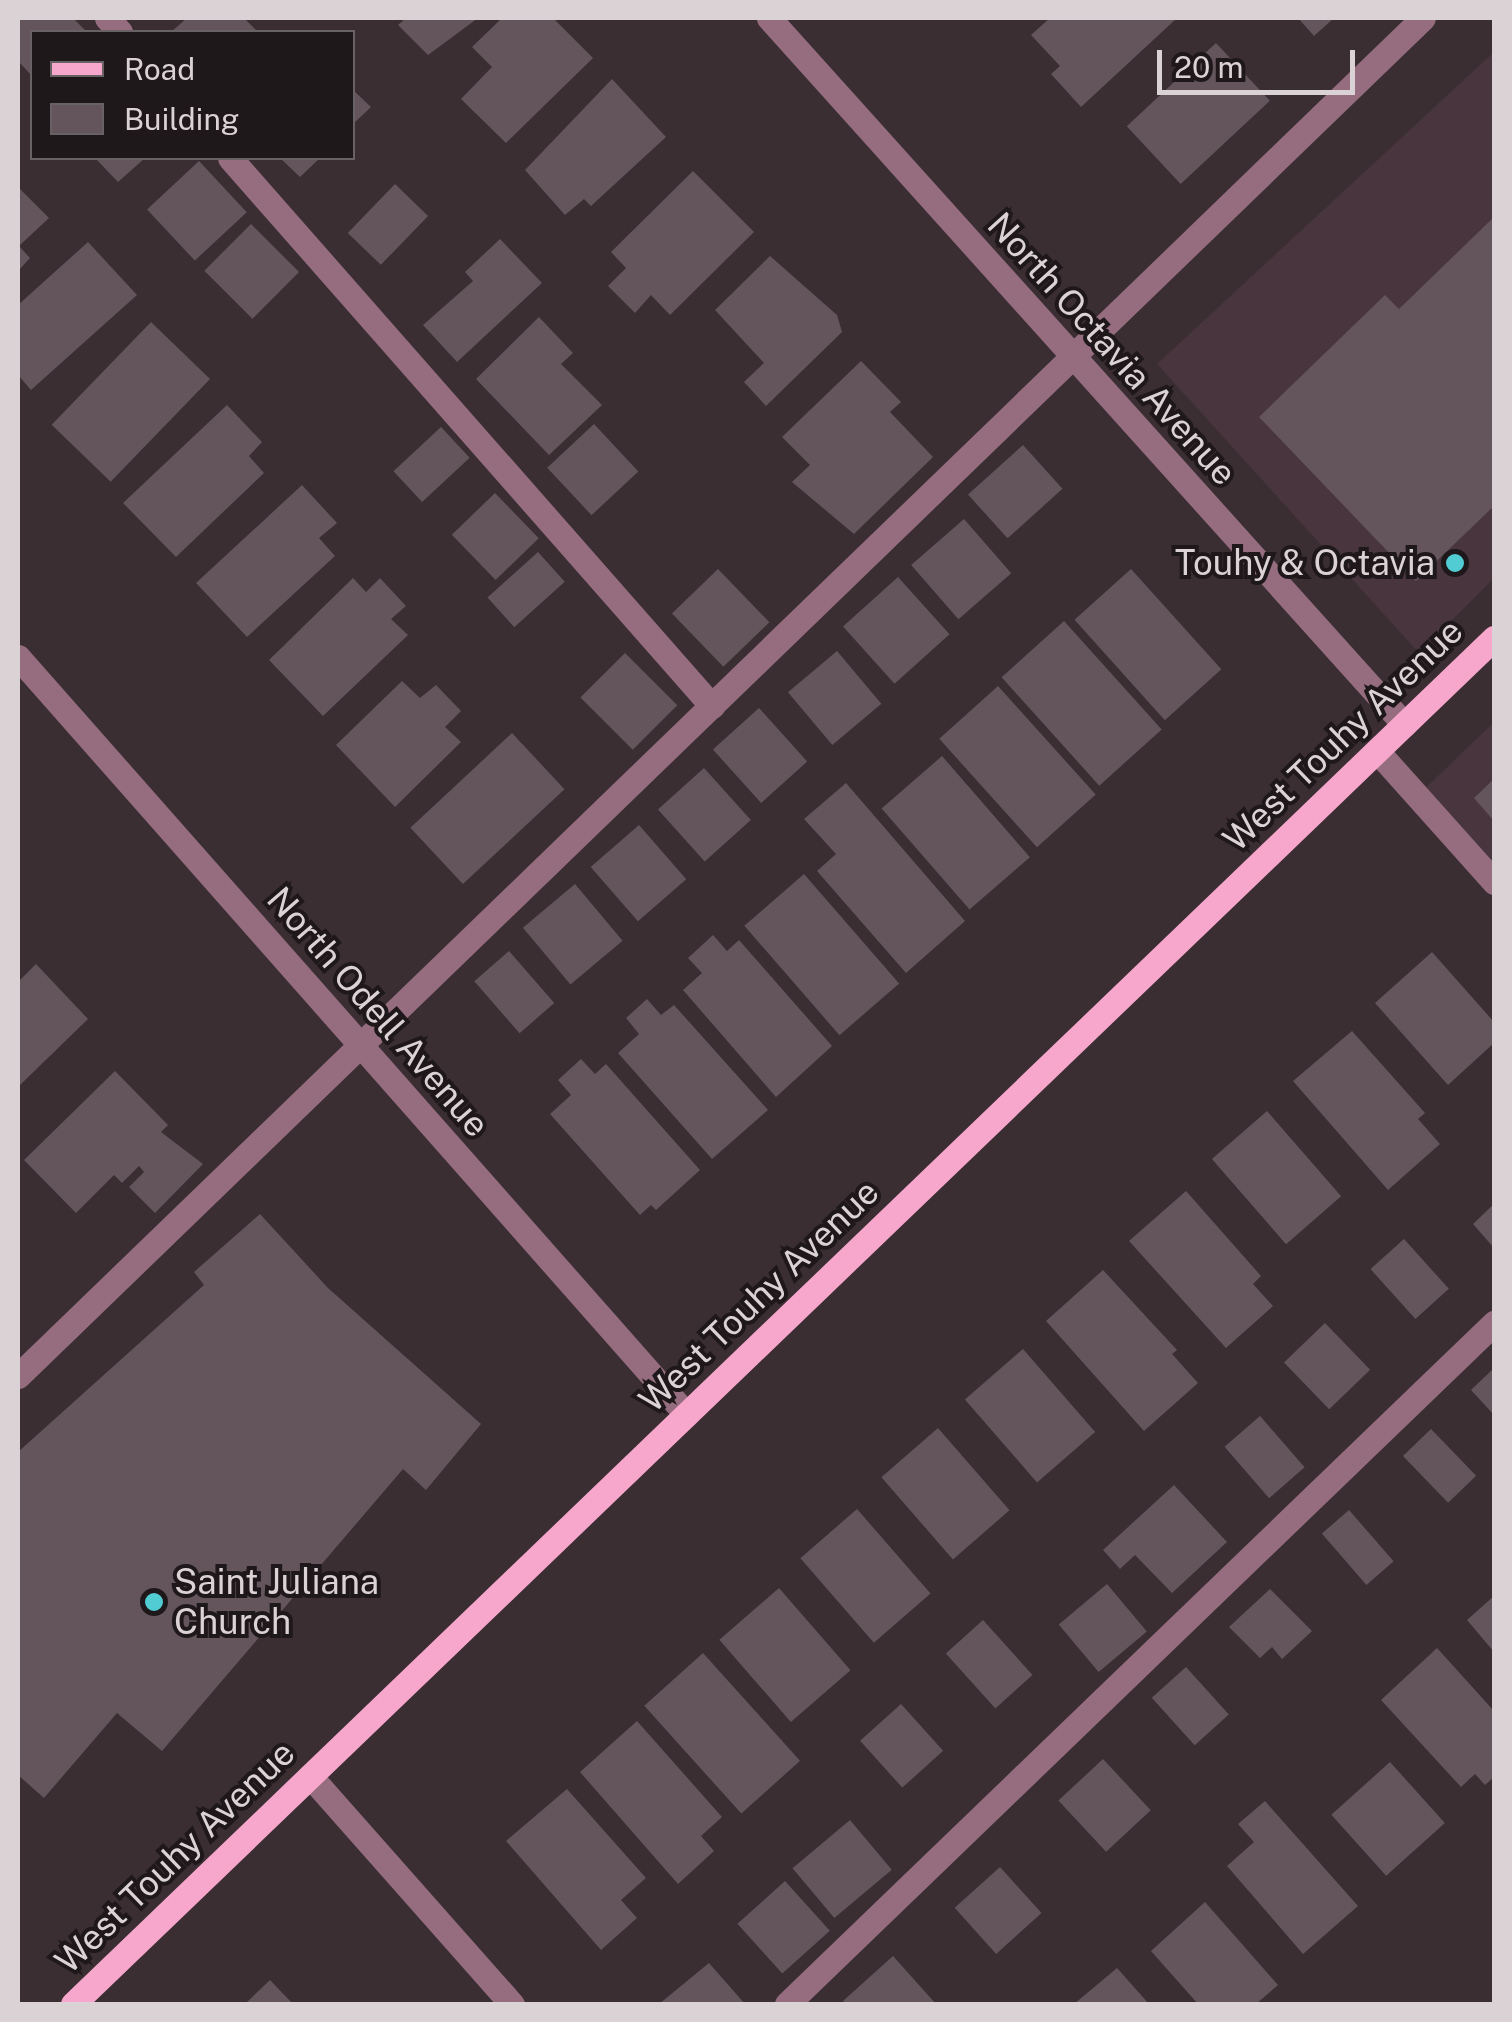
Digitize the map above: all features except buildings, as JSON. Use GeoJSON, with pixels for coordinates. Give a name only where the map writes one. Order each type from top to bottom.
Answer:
{"type":"FeatureCollection","features":[{"type":"Feature","properties":{"kind":"main road","name":"West Touhy Avenue"},"geometry":{"type":"LineString","coordinates":[[73,2004],[1494,638]]}},
{"type":"Feature","properties":{"kind":"street","name":"North Octavia Avenue"},"geometry":{"type":"LineString","coordinates":[[769,18],[1404,724]]}},
{"type":"Feature","properties":{"kind":"street"},"geometry":{"type":"LineString","coordinates":[[18,1376],[1074,360],[1423,18]]}},
{"type":"Feature","properties":{"kind":"street"},"geometry":{"type":"LineString","coordinates":[[232,160],[712,706]]}},
{"type":"Feature","properties":{"kind":"street","name":"North Odell Avenue"},"geometry":{"type":"LineString","coordinates":[[18,656],[686,1414]]}},
{"type":"Feature","properties":{"kind":"street"},"geometry":{"type":"LineString","coordinates":[[1376,751],[1494,882]]}},
{"type":"Feature","properties":{"kind":"street"},"geometry":{"type":"LineString","coordinates":[[787,2004],[1494,1323]]}},
{"type":"Feature","properties":{"kind":"street"},"geometry":{"type":"LineString","coordinates":[[310,1776],[512,2004]]}},
{"type":"Feature","properties":{"kind":"shaded area"},"geometry":{"type":"Polygon","coordinates":[[[1494,52],[1494,578],[1419,653],[1157,364],[1494,52]]]}},
{"type":"Feature","properties":{"kind":"shaded area"},"geometry":{"type":"Polygon","coordinates":[[[1494,722],[1494,898],[1409,804],[1494,722]]]}},
{"type":"Feature","properties":{"kind":"place","name":"Touhy & Octavia"},"geometry":{"type":"Point","coordinates":[1455,563]}},
{"type":"Feature","properties":{"kind":"place","name":"Saint Juliana Church"},"geometry":{"type":"Point","coordinates":[154,1602]}}]}
